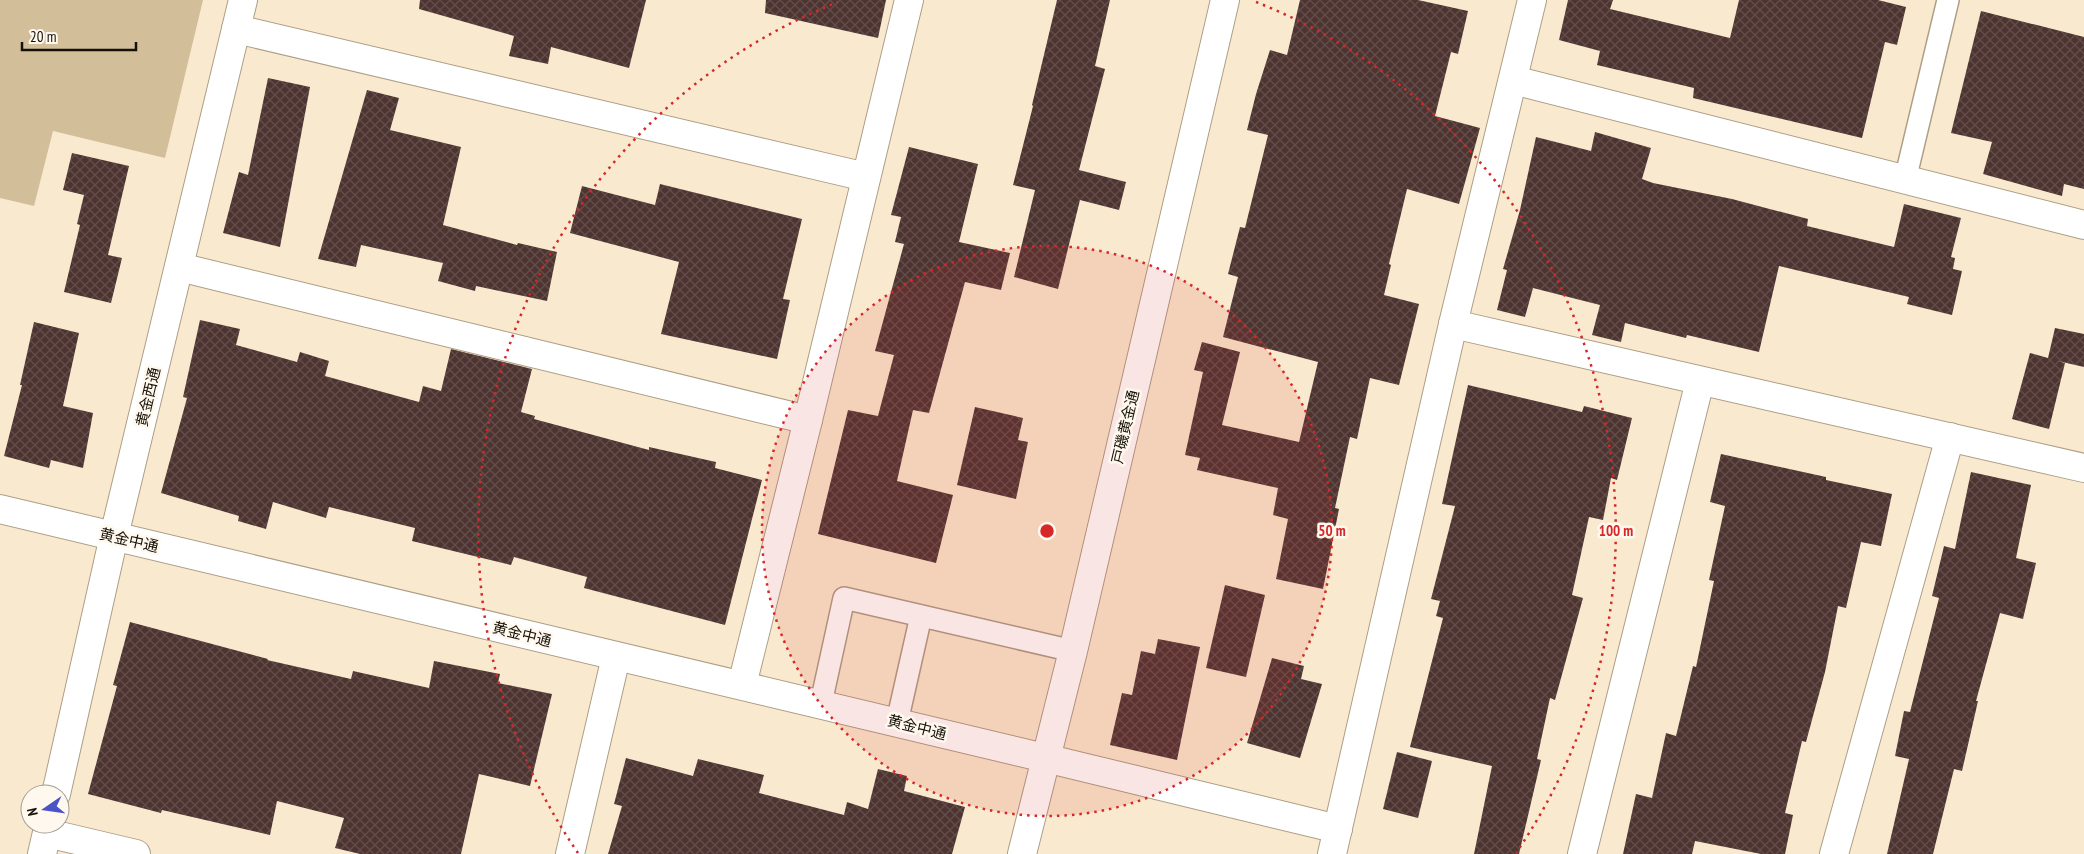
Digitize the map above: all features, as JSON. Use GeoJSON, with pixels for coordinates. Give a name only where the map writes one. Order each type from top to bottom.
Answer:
{"type":"FeatureCollection","features":[{"type":"Feature","properties":{"kind":"street","name":"黄金西通"},"geometry":{"type":"LineString","coordinates":[[58,784],[114,536],[243,0]]}},
{"type":"Feature","properties":{"kind":"street"},"geometry":{"type":"LineString","coordinates":[[742,684],[909,0]]}},
{"type":"Feature","properties":{"kind":"street","name":"戸磯黄金通"},"geometry":{"type":"LineString","coordinates":[[1022,854],[1073,651],[1225,0]]}},
{"type":"Feature","properties":{"kind":"street"},"geometry":{"type":"LineString","coordinates":[[1335,842],[1453,324],[1532,0]]}},
{"type":"Feature","properties":{"kind":"street"},"geometry":{"type":"LineString","coordinates":[[236,29],[866,177]]}},
{"type":"Feature","properties":{"kind":"street"},"geometry":{"type":"LineString","coordinates":[[1513,80],[2084,226]]}},
{"type":"Feature","properties":{"kind":"street"},"geometry":{"type":"LineString","coordinates":[[179,267],[808,420]]}},
{"type":"Feature","properties":{"kind":"street"},"geometry":{"type":"LineString","coordinates":[[1453,324],[2084,468]]}},
{"type":"Feature","properties":{"kind":"street"},"geometry":{"type":"LineString","coordinates":[[1582,854],[1700,381]]}},
{"type":"Feature","properties":{"kind":"street"},"geometry":{"type":"LineString","coordinates":[[1834,854],[1950,437]]}},
{"type":"Feature","properties":{"kind":"street","name":"黄金中通"},"geometry":{"type":"LineString","coordinates":[[0,509],[616,656],[742,684],[1045,758],[1335,842]]}},
{"type":"Feature","properties":{"kind":"street"},"geometry":{"type":"LineString","coordinates":[[570,854],[616,656]]}},
{"type":"Feature","properties":{"kind":"street"},"geometry":{"type":"LineString","coordinates":[[46,837],[136,854]]}},
{"type":"Feature","properties":{"kind":"lane"},"geometry":{"type":"LineString","coordinates":[[1905,180],[1948,0]]}},
{"type":"Feature","properties":{"kind":"lane"},"geometry":{"type":"LineString","coordinates":[[820,703],[844,598],[1073,651]]}},
{"type":"Feature","properties":{"kind":"lane"},"geometry":{"type":"LineString","coordinates":[[897,722],[921,616]]}},
{"type":"Feature","properties":{"kind":"shaded area"},"geometry":{"type":"Polygon","coordinates":[[[0,0],[203,0],[165,158],[53,131],[34,206],[0,198],[0,0]]]}},
{"type":"Feature","properties":{"kind":"building"},"geometry":{"type":"Polygon","coordinates":[[[420,0],[646,0],[629,68],[551,47],[548,64],[509,56],[514,36],[419,9],[420,0]]]}},
{"type":"Feature","properties":{"kind":"building"},"geometry":{"type":"Polygon","coordinates":[[[766,0],[886,0],[878,38],[765,13],[766,0]]]}},
{"type":"Feature","properties":{"kind":"building"},"geometry":{"type":"Polygon","coordinates":[[[1057,0],[1110,0],[1095,66],[1105,69],[1079,170],[1126,182],[1119,210],[1080,200],[1058,289],[1014,277],[1035,190],[1013,185],[1057,0]]]}},
{"type":"Feature","properties":{"kind":"building"},"geometry":{"type":"Polygon","coordinates":[[[1300,0],[1418,0],[1468,11],[1458,54],[1451,52],[1435,116],[1480,128],[1459,204],[1407,189],[1389,264],[1391,265],[1384,295],[1419,304],[1399,385],[1370,378],[1357,439],[1350,437],[1335,508],[1339,509],[1323,589],[1276,579],[1288,519],[1273,515],[1278,488],[1197,470],[1200,458],[1185,455],[1203,372],[1194,370],[1202,342],[1240,352],[1222,425],[1299,442],[1318,362],[1223,337],[1238,277],[1228,274],[1240,227],[1245,228],[1268,135],[1247,130],[1270,50],[1287,55],[1300,0]]]}},
{"type":"Feature","properties":{"kind":"building"},"geometry":{"type":"Polygon","coordinates":[[[1568,0],[1613,0],[1610,9],[1730,38],[1739,0],[1878,0],[1906,7],[1897,45],[1885,42],[1862,138],[1693,98],[1694,88],[1597,65],[1600,51],[1559,40],[1568,0]]]}},
{"type":"Feature","properties":{"kind":"building"},"geometry":{"type":"Polygon","coordinates":[[[1981,11],[2084,37],[2084,189],[2064,184],[2062,196],[1983,174],[1992,142],[1951,133],[1981,11]]]}},
{"type":"Feature","properties":{"kind":"building"},"geometry":{"type":"Polygon","coordinates":[[[268,78],[310,87],[280,247],[223,233],[239,172],[248,175],[268,78]]]}},
{"type":"Feature","properties":{"kind":"building"},"geometry":{"type":"Polygon","coordinates":[[[367,90],[399,98],[390,130],[461,147],[443,225],[517,245],[518,243],[557,252],[547,301],[476,286],[475,291],[438,281],[443,263],[361,245],[356,267],[318,259],[367,90]]]}},
{"type":"Feature","properties":{"kind":"building"},"geometry":{"type":"Polygon","coordinates":[[[1595,132],[1651,148],[1642,179],[1653,183],[1732,199],[1808,219],[1807,226],[1894,247],[1904,204],[1961,218],[1951,257],[1955,258],[1953,269],[1962,271],[1952,315],[1907,304],[1909,297],[1779,266],[1759,352],[1687,335],[1686,338],[1625,323],[1621,342],[1592,335],[1600,305],[1533,288],[1525,317],[1497,310],[1507,270],[1503,269],[1520,210],[1536,137],[1591,151],[1595,132]]]}},
{"type":"Feature","properties":{"kind":"building"},"geometry":{"type":"Polygon","coordinates":[[[909,147],[978,164],[959,242],[1010,253],[1001,290],[965,282],[929,413],[913,410],[897,481],[953,495],[936,563],[818,534],[848,410],[878,416],[894,355],[875,351],[904,244],[895,242],[901,217],[891,215],[909,147]]]}},
{"type":"Feature","properties":{"kind":"building"},"geometry":{"type":"Polygon","coordinates":[[[72,153],[129,166],[108,255],[122,258],[111,303],[64,292],[80,225],[77,224],[84,195],[63,190],[72,153]]]}},
{"type":"Feature","properties":{"kind":"building"},"geometry":{"type":"Polygon","coordinates":[[[660,184],[802,219],[783,299],[790,300],[777,359],[661,334],[679,262],[570,233],[582,186],[655,205],[660,184]]]}},
{"type":"Feature","properties":{"kind":"building"},"geometry":{"type":"Polygon","coordinates":[[[200,320],[240,329],[236,345],[297,362],[300,352],[329,361],[325,376],[419,402],[423,386],[441,391],[451,349],[532,369],[521,412],[535,416],[534,419],[649,450],[649,447],[716,462],[715,468],[762,480],[725,625],[584,588],[587,577],[514,557],[511,565],[412,541],[415,528],[329,507],[326,518],[273,502],[266,529],[238,521],[239,516],[161,493],[187,398],[183,397],[200,320]]]}},
{"type":"Feature","properties":{"kind":"building"},"geometry":{"type":"Polygon","coordinates":[[[34,322],[79,333],[63,406],[93,413],[83,468],[51,460],[49,468],[4,456],[22,385],[20,385],[34,322]]]}},
{"type":"Feature","properties":{"kind":"building"},"geometry":{"type":"Polygon","coordinates":[[[2055,328],[2084,334],[2084,367],[2058,361],[2065,363],[2049,429],[2012,419],[2030,353],[2048,358],[2055,328]]]}},
{"type":"Feature","properties":{"kind":"building"},"geometry":{"type":"Polygon","coordinates":[[[1468,385],[1582,412],[1584,406],[1632,418],[1617,480],[1611,478],[1603,520],[1589,517],[1572,595],[1583,598],[1555,700],[1550,698],[1537,759],[1541,760],[1519,854],[1474,854],[1492,766],[1410,747],[1443,618],[1436,616],[1440,601],[1431,599],[1455,506],[1442,504],[1468,385]]]}},
{"type":"Feature","properties":{"kind":"building"},"geometry":{"type":"Polygon","coordinates":[[[975,407],[1023,418],[1018,440],[1028,442],[1016,499],[957,485],[975,407]]]}},
{"type":"Feature","properties":{"kind":"building"},"geometry":{"type":"Polygon","coordinates":[[[1721,454],[1826,477],[1826,480],[1892,494],[1881,546],[1861,542],[1846,608],[1838,606],[1825,672],[1806,742],[1802,741],[1785,813],[1793,815],[1785,854],[1761,854],[1695,841],[1692,854],[1623,854],[1636,794],[1652,798],[1666,733],[1676,736],[1693,666],[1696,667],[1714,581],[1709,580],[1725,506],[1710,502],[1721,454]]]}},
{"type":"Feature","properties":{"kind":"building"},"geometry":{"type":"Polygon","coordinates":[[[1971,472],[2031,485],[2016,558],[2036,563],[2023,619],[2000,613],[1976,701],[1978,701],[1962,771],[1954,769],[1933,854],[1887,854],[1909,759],[1895,756],[1904,711],[1910,712],[1939,598],[1932,596],[1944,546],[1955,549],[1971,472]]]}},
{"type":"Feature","properties":{"kind":"building"},"geometry":{"type":"Polygon","coordinates":[[[1225,585],[1265,595],[1246,677],[1206,668],[1225,585]]]}},
{"type":"Feature","properties":{"kind":"building"},"geometry":{"type":"Polygon","coordinates":[[[130,622],[267,660],[351,679],[353,671],[429,688],[434,661],[500,674],[498,683],[552,694],[530,786],[479,774],[461,854],[360,854],[335,848],[344,818],[277,801],[270,835],[162,810],[161,813],[88,794],[117,686],[113,685],[130,622]]]}},
{"type":"Feature","properties":{"kind":"building"},"geometry":{"type":"Polygon","coordinates":[[[1158,639],[1200,647],[1177,760],[1110,745],[1122,693],[1132,695],[1141,651],[1155,654],[1158,639]]]}},
{"type":"Feature","properties":{"kind":"building"},"geometry":{"type":"Polygon","coordinates":[[[1272,658],[1304,666],[1301,679],[1322,684],[1300,758],[1247,743],[1272,658]]]}},
{"type":"Feature","properties":{"kind":"building"},"geometry":{"type":"Polygon","coordinates":[[[1397,752],[1432,761],[1418,818],[1383,809],[1397,752]]]}},
{"type":"Feature","properties":{"kind":"building"},"geometry":{"type":"Polygon","coordinates":[[[626,758],[693,776],[698,759],[764,775],[759,793],[844,815],[847,802],[868,809],[878,769],[907,776],[904,791],[965,807],[952,854],[608,854],[622,806],[614,804],[626,758]]]}}]}
